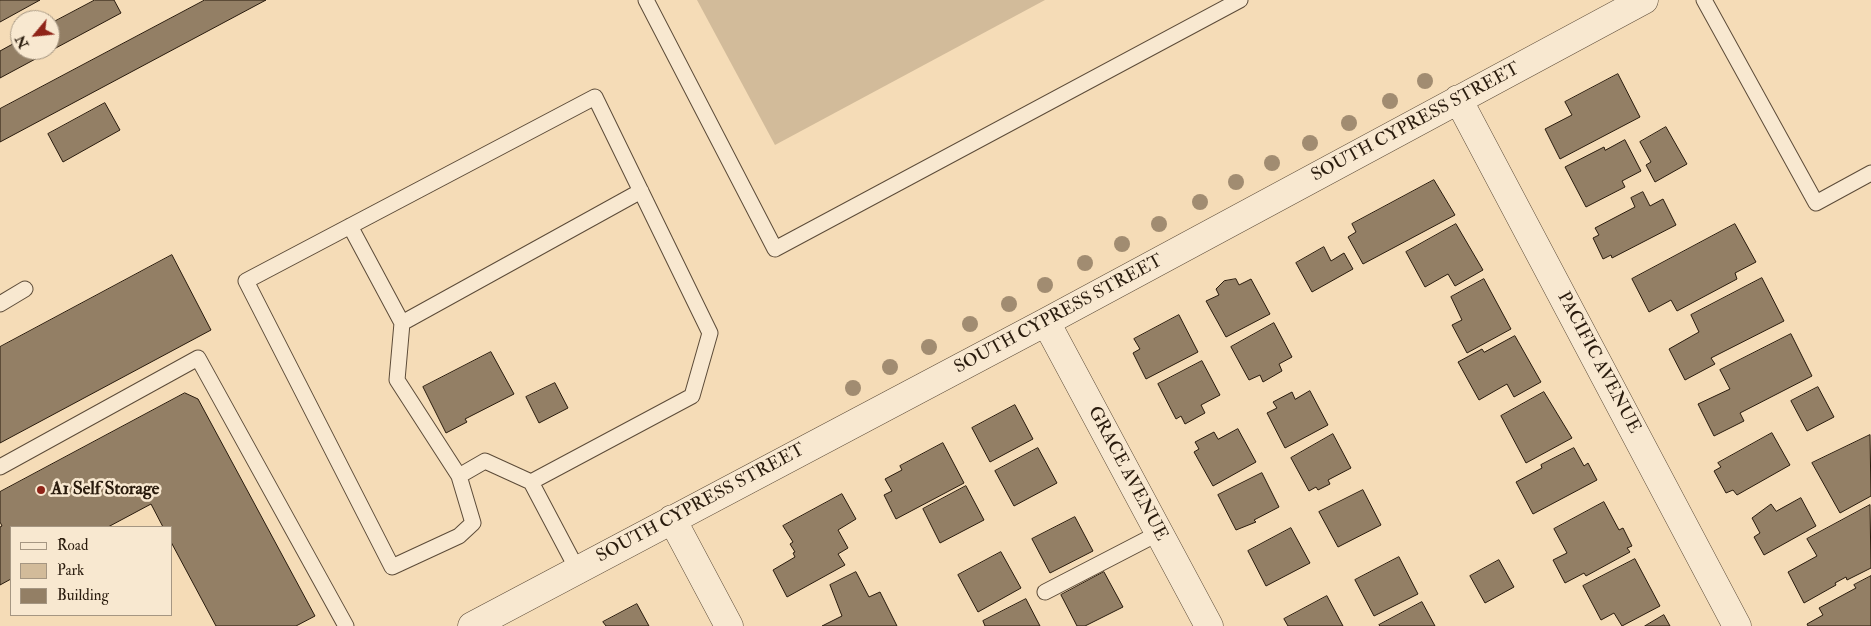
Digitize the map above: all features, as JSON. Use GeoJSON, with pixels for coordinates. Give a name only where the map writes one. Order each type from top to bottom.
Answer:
{"type":"FeatureCollection","features":[{"type":"Feature","properties":{"kind":"street","name":"SOUTH CYPRESS STREET"},"geometry":{"type":"LineString","coordinates":[[472,626],[1046,322],[1644,0]]}},
{"type":"Feature","properties":{"kind":"street","name":"PACIFIC AVENUE"},"geometry":{"type":"LineString","coordinates":[[1458,100],[1737,626]]}},
{"type":"Feature","properties":{"kind":"street","name":"GRACE AVENUE"},"geometry":{"type":"LineString","coordinates":[[1046,322],[1208,626]]}},
{"type":"Feature","properties":{"kind":"street"},"geometry":{"type":"LineString","coordinates":[[672,519],[729,626]]}},
{"type":"Feature","properties":{"kind":"lane"},"geometry":{"type":"LineString","coordinates":[[646,0],[775,249],[1240,0]]}},
{"type":"Feature","properties":{"kind":"lane"},"geometry":{"type":"LineString","coordinates":[[1704,0],[1816,203],[1871,173]]}},
{"type":"Feature","properties":{"kind":"lane"},"geometry":{"type":"LineString","coordinates":[[350,226],[402,323],[397,380],[458,476],[473,523],[459,536],[392,568],[246,281],[350,226],[595,97],[710,333],[692,396],[531,482]]}},
{"type":"Feature","properties":{"kind":"lane"},"geometry":{"type":"LineString","coordinates":[[402,323],[641,191]]}},
{"type":"Feature","properties":{"kind":"lane"},"geometry":{"type":"LineString","coordinates":[[0,304],[25,289]]}},
{"type":"Feature","properties":{"kind":"lane"},"geometry":{"type":"LineString","coordinates":[[0,468],[198,358],[346,626]]}},
{"type":"Feature","properties":{"kind":"lane"},"geometry":{"type":"LineString","coordinates":[[458,476],[485,461],[531,482],[577,569]]}},
{"type":"Feature","properties":{"kind":"lane"},"geometry":{"type":"LineString","coordinates":[[1045,592],[1159,533]]}},
{"type":"Feature","properties":{"kind":"green space"},"geometry":{"type":"Polygon","coordinates":[[[697,0],[1045,0],[775,145],[697,0]]]}},
{"type":"Feature","properties":{"kind":"building"},"geometry":{"type":"Polygon","coordinates":[[[0,0],[40,0],[22,10],[10,10],[10,16],[0,22],[0,0]]]}},
{"type":"Feature","properties":{"kind":"building"},"geometry":{"type":"Polygon","coordinates":[[[95,0],[114,0],[121,13],[60,46],[60,19],[95,0]]]}},
{"type":"Feature","properties":{"kind":"building"},"geometry":{"type":"Polygon","coordinates":[[[205,0],[266,0],[0,142],[0,109],[205,0]]]}},
{"type":"Feature","properties":{"kind":"building"},"geometry":{"type":"Polygon","coordinates":[[[10,46],[10,60],[34,60],[0,78],[0,51],[10,46]]]}},
{"type":"Feature","properties":{"kind":"building"},"geometry":{"type":"Polygon","coordinates":[[[1618,74],[1640,117],[1560,159],[1545,129],[1572,115],[1565,102],[1618,74]]]}},
{"type":"Feature","properties":{"kind":"building"},"geometry":{"type":"Polygon","coordinates":[[[105,103],[120,130],[63,162],[48,134],[105,103]]]}},
{"type":"Feature","properties":{"kind":"building"},"geometry":{"type":"Polygon","coordinates":[[[1666,127],[1687,164],[1655,182],[1646,165],[1651,162],[1640,142],[1666,127]]]}},
{"type":"Feature","properties":{"kind":"building"},"geometry":{"type":"Polygon","coordinates":[[[1625,140],[1641,171],[1622,181],[1625,187],[1586,207],[1565,167],[1604,147],[1605,150],[1625,140]]]}},
{"type":"Feature","properties":{"kind":"building"},"geometry":{"type":"Polygon","coordinates":[[[1434,180],[1455,215],[1363,264],[1348,237],[1356,232],[1352,224],[1434,180]]]}},
{"type":"Feature","properties":{"kind":"building"},"geometry":{"type":"Polygon","coordinates":[[[1643,192],[1650,206],[1663,199],[1676,225],[1612,258],[1611,255],[1603,259],[1593,238],[1599,235],[1595,228],[1635,207],[1631,198],[1643,192]]]}},
{"type":"Feature","properties":{"kind":"building"},"geometry":{"type":"Polygon","coordinates":[[[1456,224],[1483,270],[1455,286],[1448,274],[1425,287],[1406,252],[1456,224]]]}},
{"type":"Feature","properties":{"kind":"building"},"geometry":{"type":"Polygon","coordinates":[[[1735,224],[1756,262],[1735,273],[1737,279],[1677,311],[1671,300],[1649,312],[1632,279],[1735,224]]]}},
{"type":"Feature","properties":{"kind":"building"},"geometry":{"type":"Polygon","coordinates":[[[1324,247],[1331,261],[1344,253],[1353,269],[1312,292],[1296,263],[1324,247]]]}},
{"type":"Feature","properties":{"kind":"building"},"geometry":{"type":"Polygon","coordinates":[[[172,255],[211,330],[0,443],[0,347],[172,255]]]}},
{"type":"Feature","properties":{"kind":"building"},"geometry":{"type":"Polygon","coordinates":[[[1762,278],[1784,321],[1711,358],[1715,364],[1685,380],[1669,349],[1699,332],[1691,315],[1762,278]]]}},
{"type":"Feature","properties":{"kind":"building"},"geometry":{"type":"Polygon","coordinates":[[[1236,279],[1239,285],[1251,279],[1270,314],[1226,337],[1206,301],[1219,295],[1216,289],[1224,281],[1236,279]]]}},
{"type":"Feature","properties":{"kind":"building"},"geometry":{"type":"Polygon","coordinates":[[[1484,279],[1511,329],[1467,353],[1452,325],[1462,320],[1451,297],[1484,279]]]}},
{"type":"Feature","properties":{"kind":"building"},"geometry":{"type":"Polygon","coordinates":[[[1179,315],[1198,352],[1146,379],[1133,353],[1140,349],[1134,339],[1179,315]]]}},
{"type":"Feature","properties":{"kind":"building"},"geometry":{"type":"Polygon","coordinates":[[[1274,323],[1292,357],[1279,364],[1282,371],[1263,382],[1260,375],[1249,380],[1231,347],[1274,323]]]}},
{"type":"Feature","properties":{"kind":"building"},"geometry":{"type":"Polygon","coordinates":[[[1791,334],[1812,376],[1740,413],[1744,421],[1714,436],[1698,404],[1730,389],[1720,370],[1791,334]]]}},
{"type":"Feature","properties":{"kind":"building"},"geometry":{"type":"Polygon","coordinates":[[[1515,336],[1541,382],[1514,397],[1507,384],[1479,400],[1458,362],[1482,349],[1484,352],[1515,336]]]}},
{"type":"Feature","properties":{"kind":"building"},"geometry":{"type":"Polygon","coordinates":[[[491,352],[514,394],[465,419],[467,422],[446,433],[423,387],[491,352]]]}},
{"type":"Feature","properties":{"kind":"building"},"geometry":{"type":"Polygon","coordinates":[[[1202,361],[1220,395],[1201,405],[1205,413],[1185,424],[1181,416],[1176,419],[1158,384],[1202,361]]]}},
{"type":"Feature","properties":{"kind":"building"},"geometry":{"type":"Polygon","coordinates":[[[555,383],[568,408],[539,423],[526,397],[555,383]]]}},
{"type":"Feature","properties":{"kind":"building"},"geometry":{"type":"Polygon","coordinates":[[[1818,387],[1834,417],[1807,431],[1791,401],[1818,387]]]}},
{"type":"Feature","properties":{"kind":"building"},"geometry":{"type":"Polygon","coordinates":[[[1310,391],[1328,425],[1285,448],[1267,413],[1277,408],[1273,402],[1292,392],[1295,399],[1310,391]]]}},
{"type":"Feature","properties":{"kind":"building"},"geometry":{"type":"Polygon","coordinates":[[[1544,392],[1572,438],[1526,463],[1501,416],[1544,392]]]}},
{"type":"Feature","properties":{"kind":"building"},"geometry":{"type":"Polygon","coordinates":[[[185,393],[198,399],[315,616],[296,626],[216,626],[172,544],[172,526],[162,526],[151,504],[110,526],[10,526],[10,580],[0,585],[0,527],[2,526],[0,522],[0,492],[185,393]]]}},
{"type":"Feature","properties":{"kind":"building"},"geometry":{"type":"Polygon","coordinates":[[[1015,405],[1033,439],[990,462],[972,428],[1015,405]]]}},
{"type":"Feature","properties":{"kind":"building"},"geometry":{"type":"Polygon","coordinates":[[[1238,429],[1256,462],[1213,486],[1194,452],[1199,449],[1195,442],[1214,432],[1218,439],[1238,429]]]}},
{"type":"Feature","properties":{"kind":"building"},"geometry":{"type":"Polygon","coordinates":[[[1772,433],[1790,465],[1737,495],[1733,490],[1726,493],[1714,471],[1721,467],[1718,463],[1772,433]]]}},
{"type":"Feature","properties":{"kind":"building"},"geometry":{"type":"Polygon","coordinates":[[[1333,434],[1351,468],[1328,480],[1330,484],[1318,490],[1316,487],[1309,491],[1291,458],[1333,434]]]}},
{"type":"Feature","properties":{"kind":"building"},"geometry":{"type":"Polygon","coordinates":[[[1870,435],[1871,496],[1840,513],[1812,463],[1870,435]]]}},
{"type":"Feature","properties":{"kind":"building"},"geometry":{"type":"Polygon","coordinates":[[[943,443],[964,483],[896,519],[884,495],[892,491],[885,479],[902,470],[900,466],[943,443]]]}},
{"type":"Feature","properties":{"kind":"building"},"geometry":{"type":"Polygon","coordinates":[[[1038,448],[1057,483],[1014,506],[995,471],[1038,448]]]}},
{"type":"Feature","properties":{"kind":"building"},"geometry":{"type":"Polygon","coordinates":[[[1574,448],[1584,466],[1588,463],[1597,480],[1533,514],[1516,482],[1542,468],[1541,465],[1574,448]]]}},
{"type":"Feature","properties":{"kind":"building"},"geometry":{"type":"Polygon","coordinates":[[[1262,473],[1279,507],[1254,520],[1256,522],[1236,530],[1218,495],[1262,473]]]}},
{"type":"Feature","properties":{"kind":"building"},"geometry":{"type":"Polygon","coordinates":[[[966,486],[984,520],[940,543],[923,509],[966,486]]]}},
{"type":"Feature","properties":{"kind":"building"},"geometry":{"type":"Polygon","coordinates":[[[1363,490],[1381,525],[1338,547],[1319,512],[1363,490]]]}},
{"type":"Feature","properties":{"kind":"building"},"geometry":{"type":"Polygon","coordinates":[[[842,494],[856,519],[838,530],[848,548],[838,554],[845,565],[787,597],[773,570],[795,557],[793,553],[795,552],[790,544],[793,542],[783,526],[842,494]]]}},
{"type":"Feature","properties":{"kind":"building"},"geometry":{"type":"Polygon","coordinates":[[[1801,498],[1816,526],[1764,555],[1754,537],[1760,533],[1752,518],[1771,504],[1776,511],[1801,498]]]}},
{"type":"Feature","properties":{"kind":"building"},"geometry":{"type":"Polygon","coordinates":[[[1604,502],[1619,530],[1623,528],[1632,546],[1627,548],[1630,552],[1586,576],[1584,573],[1565,583],[1553,560],[1567,553],[1554,529],[1604,502]]]}},
{"type":"Feature","properties":{"kind":"building"},"geometry":{"type":"Polygon","coordinates":[[[1870,505],[1871,568],[1847,580],[1846,577],[1835,583],[1836,585],[1804,603],[1788,572],[1817,556],[1807,539],[1870,505]]]}},
{"type":"Feature","properties":{"kind":"building"},"geometry":{"type":"Polygon","coordinates":[[[1075,517],[1093,551],[1050,573],[1032,539],[1075,517]]]}},
{"type":"Feature","properties":{"kind":"building"},"geometry":{"type":"Polygon","coordinates":[[[1291,528],[1310,563],[1266,586],[1248,551],[1291,528]]]}},
{"type":"Feature","properties":{"kind":"building"},"geometry":{"type":"Polygon","coordinates":[[[1001,552],[1021,588],[978,612],[958,575],[1001,552]]]}},
{"type":"Feature","properties":{"kind":"building"},"geometry":{"type":"Polygon","coordinates":[[[1399,557],[1418,594],[1374,616],[1355,580],[1399,557]]]}},
{"type":"Feature","properties":{"kind":"building"},"geometry":{"type":"Polygon","coordinates":[[[1635,559],[1660,606],[1622,626],[1614,613],[1601,620],[1583,586],[1635,559]]]}},
{"type":"Feature","properties":{"kind":"building"},"geometry":{"type":"Polygon","coordinates":[[[1499,560],[1514,587],[1485,603],[1470,576],[1499,560]]]}},
{"type":"Feature","properties":{"kind":"building"},"geometry":{"type":"Polygon","coordinates":[[[856,572],[869,597],[880,592],[897,626],[822,626],[842,616],[830,585],[856,572]]]}},
{"type":"Feature","properties":{"kind":"building"},"geometry":{"type":"Polygon","coordinates":[[[1104,572],[1123,607],[1085,626],[1077,626],[1061,595],[1104,572]]]}},
{"type":"Feature","properties":{"kind":"building"},"geometry":{"type":"Polygon","coordinates":[[[1871,576],[1871,626],[1808,626],[1807,624],[1823,615],[1819,608],[1856,588],[1854,585],[1871,576]]]}},
{"type":"Feature","properties":{"kind":"building"},"geometry":{"type":"Polygon","coordinates":[[[1327,596],[1343,626],[1288,626],[1284,619],[1327,596]]]}},
{"type":"Feature","properties":{"kind":"building"},"geometry":{"type":"Polygon","coordinates":[[[1026,599],[1040,626],[985,626],[983,621],[1026,599]]]}},
{"type":"Feature","properties":{"kind":"building"},"geometry":{"type":"Polygon","coordinates":[[[1422,602],[1435,626],[1379,625],[1422,602]]]}},
{"type":"Feature","properties":{"kind":"building"},"geometry":{"type":"Polygon","coordinates":[[[637,604],[649,626],[606,626],[603,622],[637,604]]]}},
{"type":"Feature","properties":{"kind":"building"},"geometry":{"type":"Polygon","coordinates":[[[1664,615],[1670,626],[1645,626],[1664,615]]]}},
{"type":"Feature","properties":{"kind":"place","name":"A1 Self Storage"},"geometry":{"type":"Point","coordinates":[41,490]}}]}
